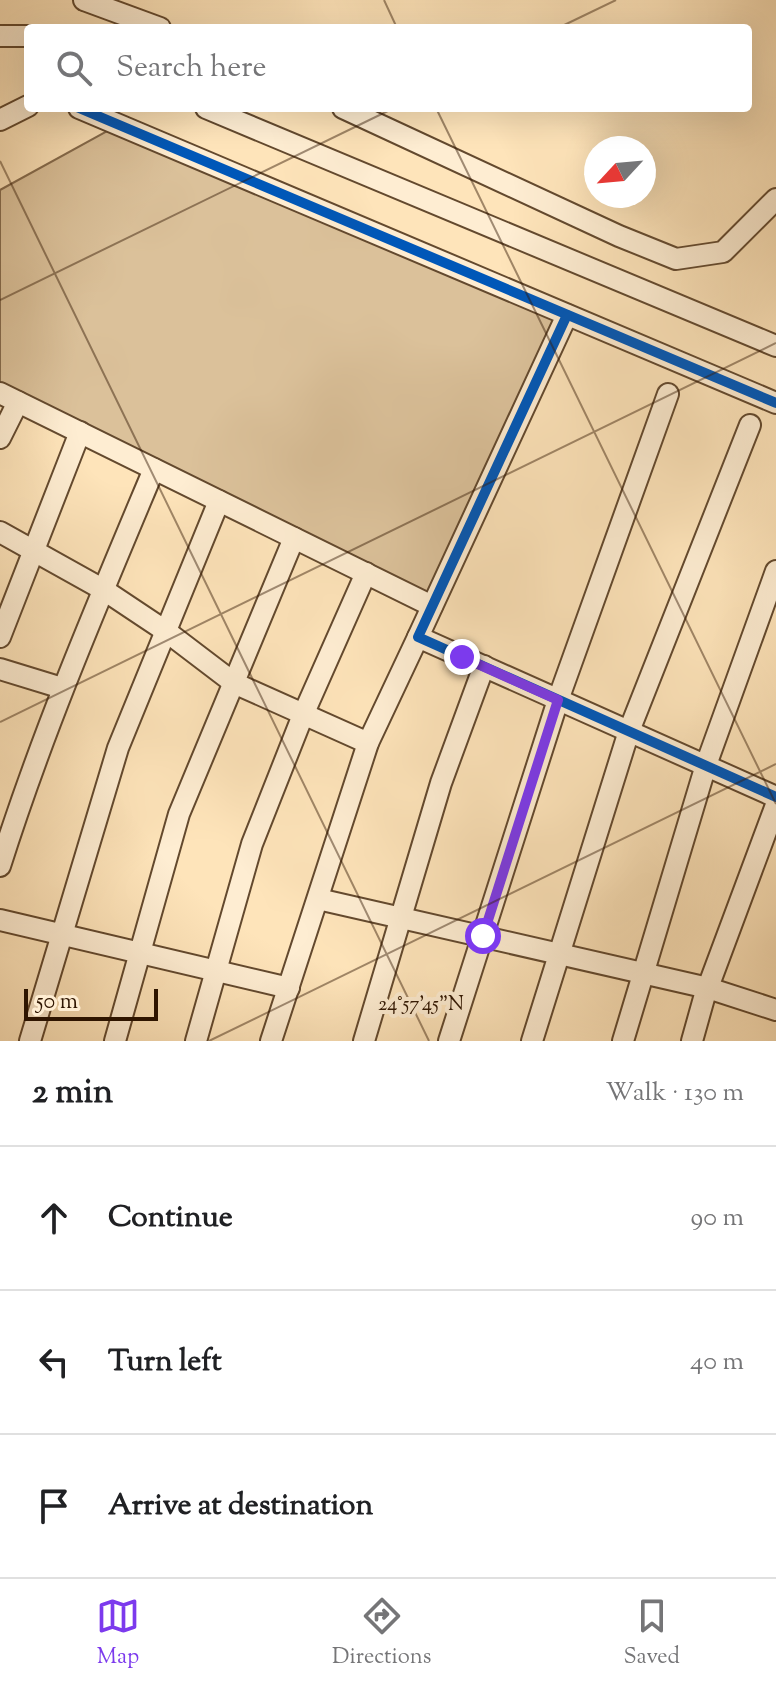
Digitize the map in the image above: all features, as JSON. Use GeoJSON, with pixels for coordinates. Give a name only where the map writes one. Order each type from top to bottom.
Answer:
{"type":"FeatureCollection","features":[{"type":"Feature","properties":{"kind":"street"},"geometry":{"type":"LineString","coordinates":[[84,0],[149,24]]}},
{"type":"Feature","properties":{"kind":"street"},"geometry":{"type":"LineString","coordinates":[[0,36],[24,36]]}},
{"type":"Feature","properties":{"kind":"street"},"geometry":{"type":"LineString","coordinates":[[0,120],[24,108]]}},
{"type":"Feature","properties":{"kind":"street"},"geometry":{"type":"LineString","coordinates":[[88,112],[776,403]]}},
{"type":"Feature","properties":{"kind":"street"},"geometry":{"type":"LineString","coordinates":[[216,112],[776,346]]}},
{"type":"Feature","properties":{"kind":"street"},"geometry":{"type":"LineString","coordinates":[[352,112],[619,236],[676,259],[723,252],[776,199]]}},
{"type":"Feature","properties":{"kind":"street"},"geometry":{"type":"LineString","coordinates":[[271,1041],[368,743],[567,315]]}},
{"type":"Feature","properties":{"kind":"street"},"geometry":{"type":"LineString","coordinates":[[449,1041],[558,700],[668,394]]}},
{"type":"Feature","properties":{"kind":"street"},"geometry":{"type":"LineString","coordinates":[[0,438],[9,397],[432,606]]}},
{"type":"Feature","properties":{"kind":"street"},"geometry":{"type":"LineString","coordinates":[[532,1041],[629,731],[750,425]]}},
{"type":"Feature","properties":{"kind":"street"},"geometry":{"type":"LineString","coordinates":[[1,630],[80,432]]}},
{"type":"Feature","properties":{"kind":"street"},"geometry":{"type":"LineString","coordinates":[[0,866],[22,795],[62,688],[154,469]]}},
{"type":"Feature","properties":{"kind":"street"},"geometry":{"type":"LineString","coordinates":[[30,1041],[118,748],[219,501]]}},
{"type":"Feature","properties":{"kind":"street"},"geometry":{"type":"LineString","coordinates":[[0,532],[104,590],[167,632],[234,683],[368,743]]}},
{"type":"Feature","properties":{"kind":"street"},"geometry":{"type":"LineString","coordinates":[[115,1041],[179,814],[294,538]]}},
{"type":"Feature","properties":{"kind":"street"},"geometry":{"type":"LineString","coordinates":[[623,1041],[706,765],[770,606],[776,571]]}},
{"type":"Feature","properties":{"kind":"street"},"geometry":{"type":"LineString","coordinates":[[196,1041],[252,844],[303,715],[366,573]]}},
{"type":"Feature","properties":{"kind":"street"},"geometry":{"type":"LineString","coordinates":[[418,637],[776,797]]}},
{"type":"Feature","properties":{"kind":"street"},"geometry":{"type":"LineString","coordinates":[[364,1041],[441,783],[484,666]]}},
{"type":"Feature","properties":{"kind":"street"},"geometry":{"type":"LineString","coordinates":[[0,669],[62,688]]}},
{"type":"Feature","properties":{"kind":"street"},"geometry":{"type":"LineString","coordinates":[[692,1041],[708,988],[776,805]]}},
{"type":"Feature","properties":{"kind":"street"},"geometry":{"type":"LineString","coordinates":[[318,899],[708,988],[776,1010]]}},
{"type":"Feature","properties":{"kind":"street"},"geometry":{"type":"LineString","coordinates":[[0,920],[289,988]]}},
{"type":"Feature","properties":{"kind":"shaded area"},"geometry":{"type":"Polygon","coordinates":[[[118,125],[567,315],[432,606],[0,392],[0,190],[118,125]]]}},
{"type":"Feature","properties":{"kind":"cycle path"},"geometry":{"type":"LineString","coordinates":[[88,112],[776,403]]}},
{"type":"Feature","properties":{"kind":"cycle path"},"geometry":{"type":"LineString","coordinates":[[567,315],[418,637],[776,797]]}},
{"type":"Feature","properties":{"kind":"route"},"geometry":{"type":"LineString","coordinates":[[462,657],[558,700],[483,936]]}}]}
